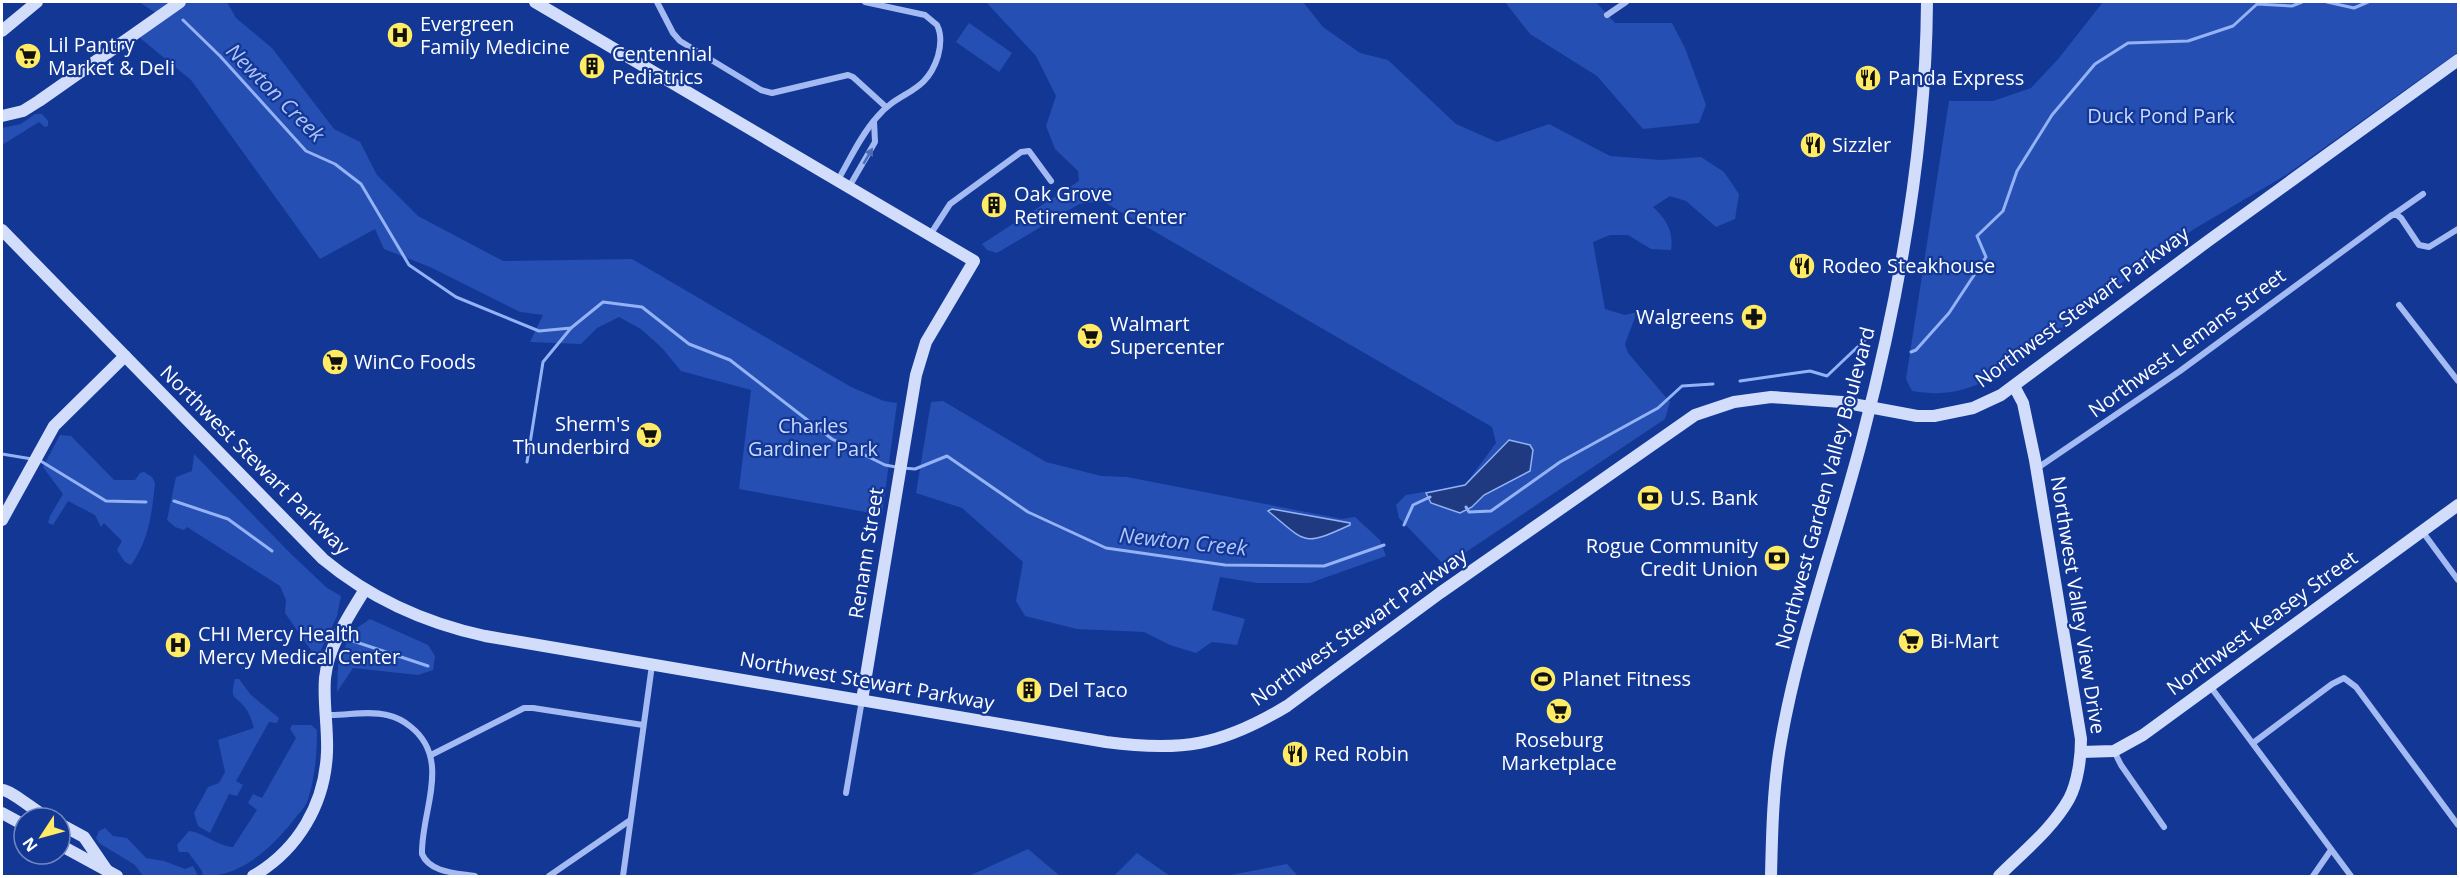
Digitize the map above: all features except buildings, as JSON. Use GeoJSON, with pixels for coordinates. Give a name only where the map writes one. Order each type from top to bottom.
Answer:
{"type":"FeatureCollection","features":[{"type":"Feature","properties":{"kind":"main road"},"geometry":{"type":"LineString","coordinates":[[2,31],[37,2]]}},
{"type":"Feature","properties":{"kind":"main road"},"geometry":{"type":"LineString","coordinates":[[2,116],[23,111],[39,101],[180,2]]}},
{"type":"Feature","properties":{"kind":"main road"},"geometry":{"type":"LineString","coordinates":[[535,2],[930,235]]}},
{"type":"Feature","properties":{"kind":"main road","name":"Northwest Garden Valley Boulevard"},"geometry":{"type":"LineString","coordinates":[[1771,876],[1772,831],[1781,741],[1804,637],[1870,407],[1886,339],[1911,208],[1921,131],[1927,2]]}},
{"type":"Feature","properties":{"kind":"main road","name":"Northwest Stewart Parkway"},"geometry":{"type":"LineString","coordinates":[[2,230],[323,559],[364,591],[412,614],[468,633],[1130,745],[1172,748],[1209,742],[1265,719],[1287,706],[1440,593],[1695,415],[1734,402],[1772,397],[1802,398],[1917,416],[1956,413],[1988,402],[2458,60]]}},
{"type":"Feature","properties":{"kind":"main road","name":"Renann Street"},"geometry":{"type":"LineString","coordinates":[[862,700],[916,375],[926,342],[974,261],[930,235]]}},
{"type":"Feature","properties":{"kind":"main road"},"geometry":{"type":"LineString","coordinates":[[2,520],[50,432],[65,413],[125,356]]}},
{"type":"Feature","properties":{"kind":"main road","name":"Northwest Valley View Drive"},"geometry":{"type":"LineString","coordinates":[[1999,876],[2051,824],[2070,798],[2081,752],[2081,728],[2036,470],[2022,403],[2013,386]]}},
{"type":"Feature","properties":{"kind":"main road","name":"Northwest Keasey Street"},"geometry":{"type":"LineString","coordinates":[[2081,752],[2114,751],[2143,735],[2458,505]]}},
{"type":"Feature","properties":{"kind":"main road"},"geometry":{"type":"LineString","coordinates":[[253,876],[271,865],[288,848],[307,824],[314,810],[326,767],[327,666],[344,625],[364,591]]}},
{"type":"Feature","properties":{"kind":"main road"},"geometry":{"type":"LineString","coordinates":[[2,790],[17,796],[27,806]]}},
{"type":"Feature","properties":{"kind":"main road"},"geometry":{"type":"LineString","coordinates":[[72,830],[84,837],[113,874]]}},
{"type":"Feature","properties":{"kind":"main road"},"geometry":{"type":"LineString","coordinates":[[72,852],[113,874]]}},
{"type":"Feature","properties":{"kind":"street"},"geometry":{"type":"LineString","coordinates":[[657,2],[673,33],[680,41],[761,90],[772,93],[848,75],[886,107]]}},
{"type":"Feature","properties":{"kind":"street"},"geometry":{"type":"LineString","coordinates":[[844,184],[874,121],[886,107],[928,78],[933,71],[940,50],[941,35],[938,25],[925,15],[870,2]]}},
{"type":"Feature","properties":{"kind":"street"},"geometry":{"type":"LineString","coordinates":[[1607,15],[1626,2]]}},
{"type":"Feature","properties":{"kind":"street"},"geometry":{"type":"LineString","coordinates":[[844,184],[875,142],[874,121]]}},
{"type":"Feature","properties":{"kind":"street"},"geometry":{"type":"LineString","coordinates":[[930,235],[950,204],[1021,152],[1029,151],[1051,181]]}},
{"type":"Feature","properties":{"kind":"street","name":"Northwest Lemans Street"},"geometry":{"type":"LineString","coordinates":[[2036,470],[2180,371],[2356,240],[2423,194]]}},
{"type":"Feature","properties":{"kind":"street"},"geometry":{"type":"LineString","coordinates":[[2392,215],[2401,218],[2419,244],[2424,246],[2435,245],[2458,229]]}},
{"type":"Feature","properties":{"kind":"street"},"geometry":{"type":"LineString","coordinates":[[2399,305],[2458,381]]}},
{"type":"Feature","properties":{"kind":"street"},"geometry":{"type":"LineString","coordinates":[[2422,531],[2458,580]]}},
{"type":"Feature","properties":{"kind":"street"},"geometry":{"type":"LineString","coordinates":[[623,876],[652,665]]}},
{"type":"Feature","properties":{"kind":"street"},"geometry":{"type":"LineString","coordinates":[[2253,743],[2332,684],[2344,678],[2356,687],[2458,825]]}},
{"type":"Feature","properties":{"kind":"street"},"geometry":{"type":"LineString","coordinates":[[2210,686],[2351,876]]}},
{"type":"Feature","properties":{"kind":"street","name":"Renann Street"},"geometry":{"type":"LineString","coordinates":[[846,793],[862,700]]}},
{"type":"Feature","properties":{"kind":"street"},"geometry":{"type":"LineString","coordinates":[[431,755],[524,708],[643,724]]}},
{"type":"Feature","properties":{"kind":"street"},"geometry":{"type":"LineString","coordinates":[[327,715],[372,713],[399,718],[425,741],[431,755],[432,776],[422,854],[424,860],[435,868],[476,876]]}},
{"type":"Feature","properties":{"kind":"street"},"geometry":{"type":"LineString","coordinates":[[2114,751],[2121,765],[2164,826]]}},
{"type":"Feature","properties":{"kind":"street"},"geometry":{"type":"LineString","coordinates":[[549,876],[629,821]]}},
{"type":"Feature","properties":{"kind":"street"},"geometry":{"type":"LineString","coordinates":[[2313,876],[2331,850]]}},
{"type":"Feature","properties":{"kind":"green space","name":"Charles Gardiner Park"},"geometry":{"type":"Polygon","coordinates":[[[139,2],[227,2],[236,18],[272,48],[334,129],[360,142],[377,175],[418,216],[503,261],[632,259],[851,387],[884,401],[897,403],[882,515],[739,489],[751,390],[681,371],[662,348],[641,329],[619,317],[597,328],[581,344],[530,342],[543,315],[520,312],[430,267],[384,249],[375,229],[320,259],[191,80],[134,33],[159,15],[139,2]]]}},
{"type":"Feature","properties":{"kind":"green space"},"geometry":{"type":"Polygon","coordinates":[[[986,2],[1303,2],[1323,27],[1360,53],[1388,60],[1456,124],[1497,142],[1549,124],[1610,156],[1661,160],[1701,157],[1724,172],[1739,194],[1735,219],[1716,227],[1686,201],[1670,196],[1653,207],[1668,226],[1672,243],[1671,250],[1651,249],[1628,235],[1610,235],[1593,242],[1605,309],[1625,315],[1637,312],[1625,344],[1628,353],[1670,402],[1665,419],[1445,566],[1399,518],[1396,505],[1406,495],[1465,485],[1496,443],[1492,427],[1102,201],[1079,204],[997,253],[987,250],[982,244],[1079,181],[1078,171],[1055,149],[1046,126],[1056,96],[1036,56],[986,2]]]}},
{"type":"Feature","properties":{"kind":"green space"},"geometry":{"type":"Polygon","coordinates":[[[1505,2],[1596,2],[1615,23],[1672,23],[1685,48],[1706,105],[1699,123],[1643,129],[1597,76],[1530,34],[1505,2]]]}},
{"type":"Feature","properties":{"kind":"green space","name":"Duck Pond Park"},"geometry":{"type":"Polygon","coordinates":[[[2103,2],[2458,2],[2458,52],[2286,175],[2194,229],[1999,375],[1977,385],[1947,393],[1912,391],[1906,379],[1949,101],[1993,101],[2031,88],[2059,58],[2103,2]]]}},
{"type":"Feature","properties":{"kind":"green space"},"geometry":{"type":"Polygon","coordinates":[[[969,23],[1012,53],[999,72],[956,42],[969,23]]]}},
{"type":"Feature","properties":{"kind":"green space"},"geometry":{"type":"Polygon","coordinates":[[[35,114],[42,114],[48,121],[48,126],[45,127],[39,122],[2,145],[2,128],[21,124],[35,114]]]}},
{"type":"Feature","properties":{"kind":"green space","name":"Charles Gardiner Park"},"geometry":{"type":"Polygon","coordinates":[[[943,401],[1046,462],[1101,476],[1127,477],[1342,519],[1355,517],[1380,540],[1386,556],[1310,583],[1257,583],[1220,577],[1212,610],[1245,619],[1237,645],[1212,642],[1196,653],[1170,645],[1144,632],[1077,629],[1025,616],[1016,601],[1023,562],[962,508],[916,493],[931,402],[943,401]]]}},
{"type":"Feature","properties":{"kind":"green space"},"geometry":{"type":"Polygon","coordinates":[[[60,435],[71,436],[114,480],[135,480],[140,473],[144,472],[152,477],[155,483],[149,526],[142,546],[131,565],[125,562],[117,550],[122,541],[104,523],[101,527],[95,515],[68,501],[53,525],[48,523],[63,494],[43,467],[60,435]]]}},
{"type":"Feature","properties":{"kind":"green space"},"geometry":{"type":"Polygon","coordinates":[[[194,454],[290,553],[327,588],[341,596],[337,616],[320,652],[315,656],[285,613],[286,600],[280,586],[187,527],[184,530],[175,527],[167,520],[176,477],[192,471],[194,454]]]}},
{"type":"Feature","properties":{"kind":"green space"},"geometry":{"type":"Polygon","coordinates":[[[370,619],[428,645],[435,656],[433,670],[418,675],[353,668],[337,692],[338,665],[351,632],[370,619]]]}},
{"type":"Feature","properties":{"kind":"green space"},"geometry":{"type":"Polygon","coordinates":[[[235,679],[239,679],[251,695],[279,718],[277,723],[269,722],[236,781],[243,785],[237,796],[229,794],[210,833],[198,826],[194,813],[208,787],[219,783],[225,772],[218,740],[254,728],[247,711],[233,695],[235,679]]]}},
{"type":"Feature","properties":{"kind":"green space"},"geometry":{"type":"Polygon","coordinates":[[[292,725],[311,725],[317,730],[314,776],[306,805],[275,842],[254,859],[230,872],[203,876],[202,871],[188,852],[179,852],[177,845],[189,831],[233,847],[257,810],[248,803],[253,794],[262,798],[296,738],[290,729],[292,725]]]}},
{"type":"Feature","properties":{"kind":"green space"},"geometry":{"type":"Polygon","coordinates":[[[105,828],[113,836],[127,838],[146,858],[164,861],[185,869],[193,866],[198,876],[143,876],[135,865],[99,843],[96,838],[99,831],[105,828]]]}},
{"type":"Feature","properties":{"kind":"green space"},"geometry":{"type":"Polygon","coordinates":[[[1028,849],[1060,876],[969,876],[1028,849]]]}},
{"type":"Feature","properties":{"kind":"green space"},"geometry":{"type":"Polygon","coordinates":[[[1137,853],[1170,876],[1114,876],[1137,853]]]}},
{"type":"Feature","properties":{"kind":"green space"},"geometry":{"type":"Polygon","coordinates":[[[1287,864],[1298,876],[1226,876],[1287,864]]]}},
{"type":"Feature","properties":{"kind":"shaded area"},"geometry":{"type":"Polygon","coordinates":[[[1509,440],[1530,445],[1533,450],[1530,471],[1484,495],[1472,507],[1460,513],[1431,503],[1426,493],[1465,485],[1509,440]]]}},
{"type":"Feature","properties":{"kind":"shaded area"},"geometry":{"type":"Polygon","coordinates":[[[1272,509],[1350,523],[1350,525],[1322,537],[1306,538],[1298,535],[1268,511],[1272,509]]]}},
{"type":"Feature","properties":{"kind":"waterway","name":"Newton Creek"},"geometry":{"type":"LineString","coordinates":[[1911,352],[1916,350],[1949,313],[1986,257],[1977,236],[2003,211],[2017,171],[2052,115],[2095,64],[2128,43],[2188,41],[2233,26],[2257,4],[2292,6],[2302,2]]}},
{"type":"Feature","properties":{"kind":"waterway","name":"Newton Creek"},"geometry":{"type":"LineString","coordinates":[[2327,2],[2354,8],[2368,2]]}},
{"type":"Feature","properties":{"kind":"waterway","name":"Newton Creek"},"geometry":{"type":"LineString","coordinates":[[183,20],[220,56],[306,151],[335,164],[361,184],[409,265],[456,297],[539,331],[571,328],[603,302],[642,307],[689,344],[730,360],[832,439],[885,465],[896,467]]}},
{"type":"Feature","properties":{"kind":"waterway"},"geometry":{"type":"LineString","coordinates":[[527,462],[543,362],[571,328]]}},
{"type":"Feature","properties":{"kind":"waterway","name":"Newton Creek"},"geometry":{"type":"LineString","coordinates":[[1740,381],[1810,371],[1827,376],[1868,337]]}},
{"type":"Feature","properties":{"kind":"waterway","name":"Newton Creek"},"geometry":{"type":"LineString","coordinates":[[1466,507],[1469,512],[1491,511],[1560,462],[1658,408],[1682,386],[1713,384]]}},
{"type":"Feature","properties":{"kind":"waterway"},"geometry":{"type":"LineString","coordinates":[[2,454],[32,459]]}},
{"type":"Feature","properties":{"kind":"waterway","name":"Newton Creek"},"geometry":{"type":"LineString","coordinates":[[903,468],[915,469],[947,456],[1028,512],[1106,548],[1225,565],[1324,566],[1384,545]]}},
{"type":"Feature","properties":{"kind":"waterway"},"geometry":{"type":"LineString","coordinates":[[39,460],[106,501],[146,502]]}},
{"type":"Feature","properties":{"kind":"waterway","name":"Newton Creek"},"geometry":{"type":"LineString","coordinates":[[1404,525],[1413,505],[1430,497]]}},
{"type":"Feature","properties":{"kind":"waterway"},"geometry":{"type":"LineString","coordinates":[[174,501],[228,519],[272,551]]}},
{"type":"Feature","properties":{"kind":"waterway"},"geometry":{"type":"LineString","coordinates":[[350,640],[428,666]]}},
{"type":"Feature","properties":{"kind":"place","name":"Evergreen Family Medicine"},"geometry":{"type":"Point","coordinates":[400,35]}},
{"type":"Feature","properties":{"kind":"place","name":"Lil Pantry Market & Deli"},"geometry":{"type":"Point","coordinates":[28,56]}},
{"type":"Feature","properties":{"kind":"place","name":"Centennial Pediatrics"},"geometry":{"type":"Point","coordinates":[592,66]}},
{"type":"Feature","properties":{"kind":"place","name":"Panda Express"},"geometry":{"type":"Point","coordinates":[1868,78]}},
{"type":"Feature","properties":{"kind":"place","name":"Sizzler"},"geometry":{"type":"Point","coordinates":[1813,145]}},
{"type":"Feature","properties":{"kind":"place","name":"Oak Grove Retirement Center"},"geometry":{"type":"Point","coordinates":[994,205]}},
{"type":"Feature","properties":{"kind":"place","name":"Rodeo Steakhouse"},"geometry":{"type":"Point","coordinates":[1802,266]}},
{"type":"Feature","properties":{"kind":"place","name":"Walgreens"},"geometry":{"type":"Point","coordinates":[1754,317]}},
{"type":"Feature","properties":{"kind":"place","name":"Walmart Supercenter"},"geometry":{"type":"Point","coordinates":[1090,336]}},
{"type":"Feature","properties":{"kind":"place","name":"WinCo Foods"},"geometry":{"type":"Point","coordinates":[335,362]}},
{"type":"Feature","properties":{"kind":"place","name":"Sherm's Thunderbird"},"geometry":{"type":"Point","coordinates":[649,435]}},
{"type":"Feature","properties":{"kind":"place","name":"U.S. Bank"},"geometry":{"type":"Point","coordinates":[1650,498]}},
{"type":"Feature","properties":{"kind":"place","name":"Rogue Community Credit Union"},"geometry":{"type":"Point","coordinates":[1777,558]}},
{"type":"Feature","properties":{"kind":"place","name":"Bi-Mart"},"geometry":{"type":"Point","coordinates":[1911,641]}},
{"type":"Feature","properties":{"kind":"place","name":"CHI Mercy Health Mercy Medical Center"},"geometry":{"type":"Point","coordinates":[178,645]}},
{"type":"Feature","properties":{"kind":"place","name":"Planet Fitness"},"geometry":{"type":"Point","coordinates":[1543,679]}},
{"type":"Feature","properties":{"kind":"place","name":"Del Taco"},"geometry":{"type":"Point","coordinates":[1029,690]}},
{"type":"Feature","properties":{"kind":"place","name":"Roseburg Marketplace"},"geometry":{"type":"Point","coordinates":[1559,711]}},
{"type":"Feature","properties":{"kind":"place","name":"Red Robin"},"geometry":{"type":"Point","coordinates":[1295,754]}}]}
